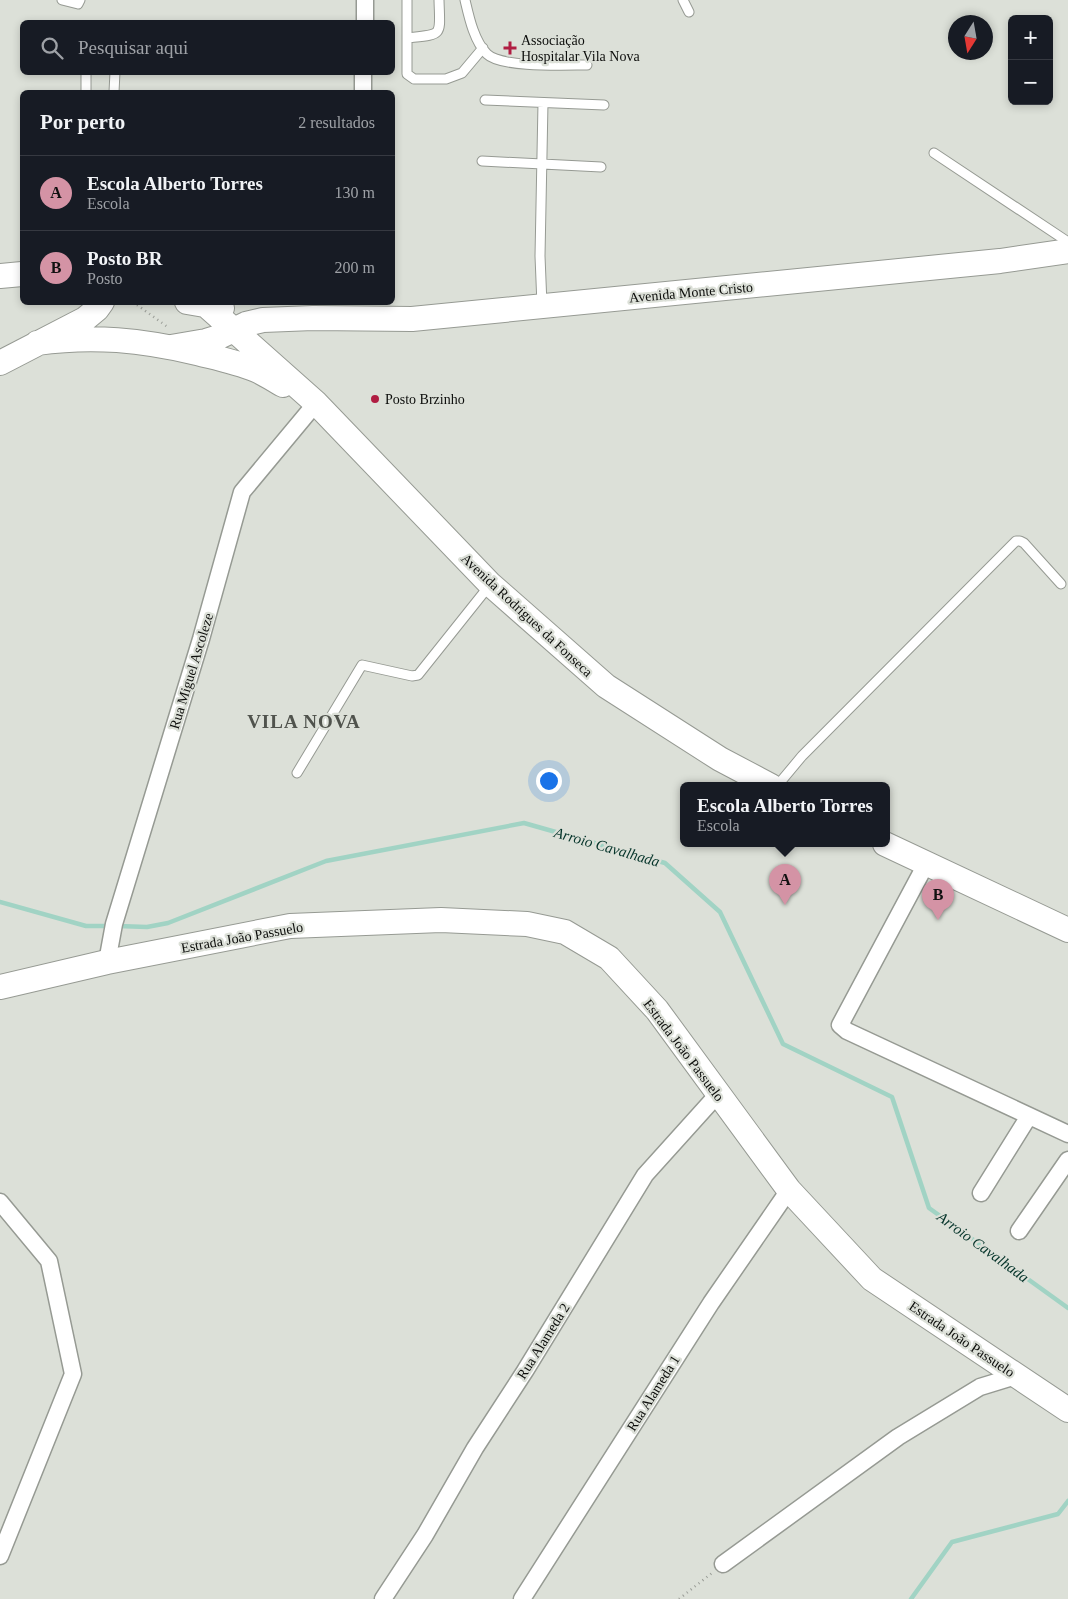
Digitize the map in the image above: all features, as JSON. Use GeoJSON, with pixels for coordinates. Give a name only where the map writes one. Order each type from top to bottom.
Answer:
{"type":"FeatureCollection","features":[{"type":"Feature","properties":{"kind":"main road","name":"Avenida Monte Cristo"},"geometry":{"type":"LineString","coordinates":[[171,347],[206,341],[246,324],[263,320],[314,318],[358,311],[412,319],[1000,261],[1068,251]]}},
{"type":"Feature","properties":{"kind":"main road"},"geometry":{"type":"LineString","coordinates":[[0,276],[20,274]]}},
{"type":"Feature","properties":{"kind":"main road"},"geometry":{"type":"LineString","coordinates":[[0,363],[79,322],[98,305],[101,319],[110,329],[126,340]]}},
{"type":"Feature","properties":{"kind":"main road","name":"Avenida Monte Cristo"},"geometry":{"type":"LineString","coordinates":[[197,305],[314,318]]}},
{"type":"Feature","properties":{"kind":"main road","name":"Avenida Rodrigues da Fonseca"},"geometry":{"type":"LineString","coordinates":[[197,305],[234,329],[316,403],[490,584],[606,686],[720,759],[763,782]]}},
{"type":"Feature","properties":{"kind":"main road"},"geometry":{"type":"LineString","coordinates":[[37,343],[63,340],[126,340],[171,347]]}},
{"type":"Feature","properties":{"kind":"main road","name":"Avenida Rodrigues da Fonseca"},"geometry":{"type":"LineString","coordinates":[[171,347],[256,370],[316,403]]}},
{"type":"Feature","properties":{"kind":"main road"},"geometry":{"type":"LineString","coordinates":[[890,846],[1068,930]]}},
{"type":"Feature","properties":{"kind":"main road","name":"Estrada João Passuelo"},"geometry":{"type":"LineString","coordinates":[[0,987],[107,962],[290,926],[441,920],[527,924],[565,932],[608,958],[657,1010],[789,1190],[872,1279],[1068,1410]]}},
{"type":"Feature","properties":{"kind":"street"},"geometry":{"type":"LineString","coordinates":[[364,20],[365,0]]}},
{"type":"Feature","properties":{"kind":"street"},"geometry":{"type":"LineString","coordinates":[[363,75],[363,90]]}},
{"type":"Feature","properties":{"kind":"street","name":"Rua Miguel Ascoleze"},"geometry":{"type":"LineString","coordinates":[[107,962],[114,924],[201,638],[242,492],[316,403]]}},
{"type":"Feature","properties":{"kind":"street"},"geometry":{"type":"LineString","coordinates":[[926,864],[840,1025],[847,1031],[1068,1134]]}},
{"type":"Feature","properties":{"kind":"street","name":"Rua Alameda 2"},"geometry":{"type":"LineString","coordinates":[[383,1599],[425,1535],[475,1448],[525,1371],[645,1175],[718,1094]]}},
{"type":"Feature","properties":{"kind":"street"},"geometry":{"type":"LineString","coordinates":[[982,1193],[1029,1116]]}},
{"type":"Feature","properties":{"kind":"street"},"geometry":{"type":"LineString","coordinates":[[1019,1231],[1068,1160]]}},
{"type":"Feature","properties":{"kind":"street","name":"Rua Alameda 1"},"geometry":{"type":"LineString","coordinates":[[522,1599],[711,1303],[789,1190]]}},
{"type":"Feature","properties":{"kind":"street"},"geometry":{"type":"LineString","coordinates":[[0,1202],[49,1261],[73,1374],[0,1556]]}},
{"type":"Feature","properties":{"kind":"street"},"geometry":{"type":"LineString","coordinates":[[723,1564],[898,1437],[980,1387],[1016,1376]]}},
{"type":"Feature","properties":{"kind":"lane"},"geometry":{"type":"LineString","coordinates":[[62,0],[75,4],[78,4],[80,1]]}},
{"type":"Feature","properties":{"kind":"lane"},"geometry":{"type":"LineString","coordinates":[[407,0],[407,74],[414,79],[446,79],[462,73],[483,48]]}},
{"type":"Feature","properties":{"kind":"lane"},"geometry":{"type":"LineString","coordinates":[[407,38],[434,35],[438,32],[440,27],[439,0]]}},
{"type":"Feature","properties":{"kind":"lane"},"geometry":{"type":"LineString","coordinates":[[465,0],[474,31],[483,48],[494,59],[515,63],[587,65]]}},
{"type":"Feature","properties":{"kind":"lane"},"geometry":{"type":"LineString","coordinates":[[683,0],[689,12]]}},
{"type":"Feature","properties":{"kind":"lane"},"geometry":{"type":"LineString","coordinates":[[86,75],[86,90]]}},
{"type":"Feature","properties":{"kind":"lane"},"geometry":{"type":"LineString","coordinates":[[114,90],[115,75]]}},
{"type":"Feature","properties":{"kind":"lane"},"geometry":{"type":"LineString","coordinates":[[485,100],[604,105]]}},
{"type":"Feature","properties":{"kind":"lane"},"geometry":{"type":"LineString","coordinates":[[542,306],[540,256],[543,103]]}},
{"type":"Feature","properties":{"kind":"lane"},"geometry":{"type":"LineString","coordinates":[[934,153],[1068,242]]}},
{"type":"Feature","properties":{"kind":"lane"},"geometry":{"type":"LineString","coordinates":[[482,162],[601,167]]}},
{"type":"Feature","properties":{"kind":"lane"},"geometry":{"type":"LineString","coordinates":[[780,782],[802,756],[1016,541],[1024,543],[1062,584]]}},
{"type":"Feature","properties":{"kind":"lane"},"geometry":{"type":"LineString","coordinates":[[297,773],[362,665],[412,676],[418,675],[490,584]]}},
{"type":"Feature","properties":{"kind":"path"},"geometry":{"type":"LineString","coordinates":[[138,305],[174,332],[171,347]]}},
{"type":"Feature","properties":{"kind":"path"},"geometry":{"type":"LineString","coordinates":[[679,1599],[723,1564]]}},
{"type":"Feature","properties":{"kind":"waterway","name":"Arroio Cavalhada"},"geometry":{"type":"LineString","coordinates":[[118,926],[147,927],[168,923],[326,861],[524,823],[665,863],[720,912],[783,1044],[892,1097],[929,1208],[1068,1308]]}},
{"type":"Feature","properties":{"kind":"waterway","name":"Arroio Cavalhada"},"geometry":{"type":"LineString","coordinates":[[0,902],[86,926],[110,926]]}},
{"type":"Feature","properties":{"kind":"waterway"},"geometry":{"type":"LineString","coordinates":[[911,1599],[952,1542],[1058,1514],[1068,1501]]}},
{"type":"Feature","properties":{"kind":"place","name":"Associação Hospitalar Vila Nova"},"geometry":{"type":"Point","coordinates":[510,48]}},
{"type":"Feature","properties":{"kind":"place","name":"Posto Brzinho"},"geometry":{"type":"Point","coordinates":[375,399]}},
{"type":"Feature","properties":{"kind":"place","name":"Escola Alberto Torres"},"geometry":{"type":"Point","coordinates":[785,905]}},
{"type":"Feature","properties":{"kind":"place","name":"Posto BR"},"geometry":{"type":"Point","coordinates":[938,920]}},
{"type":"Feature","properties":{"kind":"district","name":"VILA NOVA"},"geometry":{"type":"Point","coordinates":[304,721]}}]}
